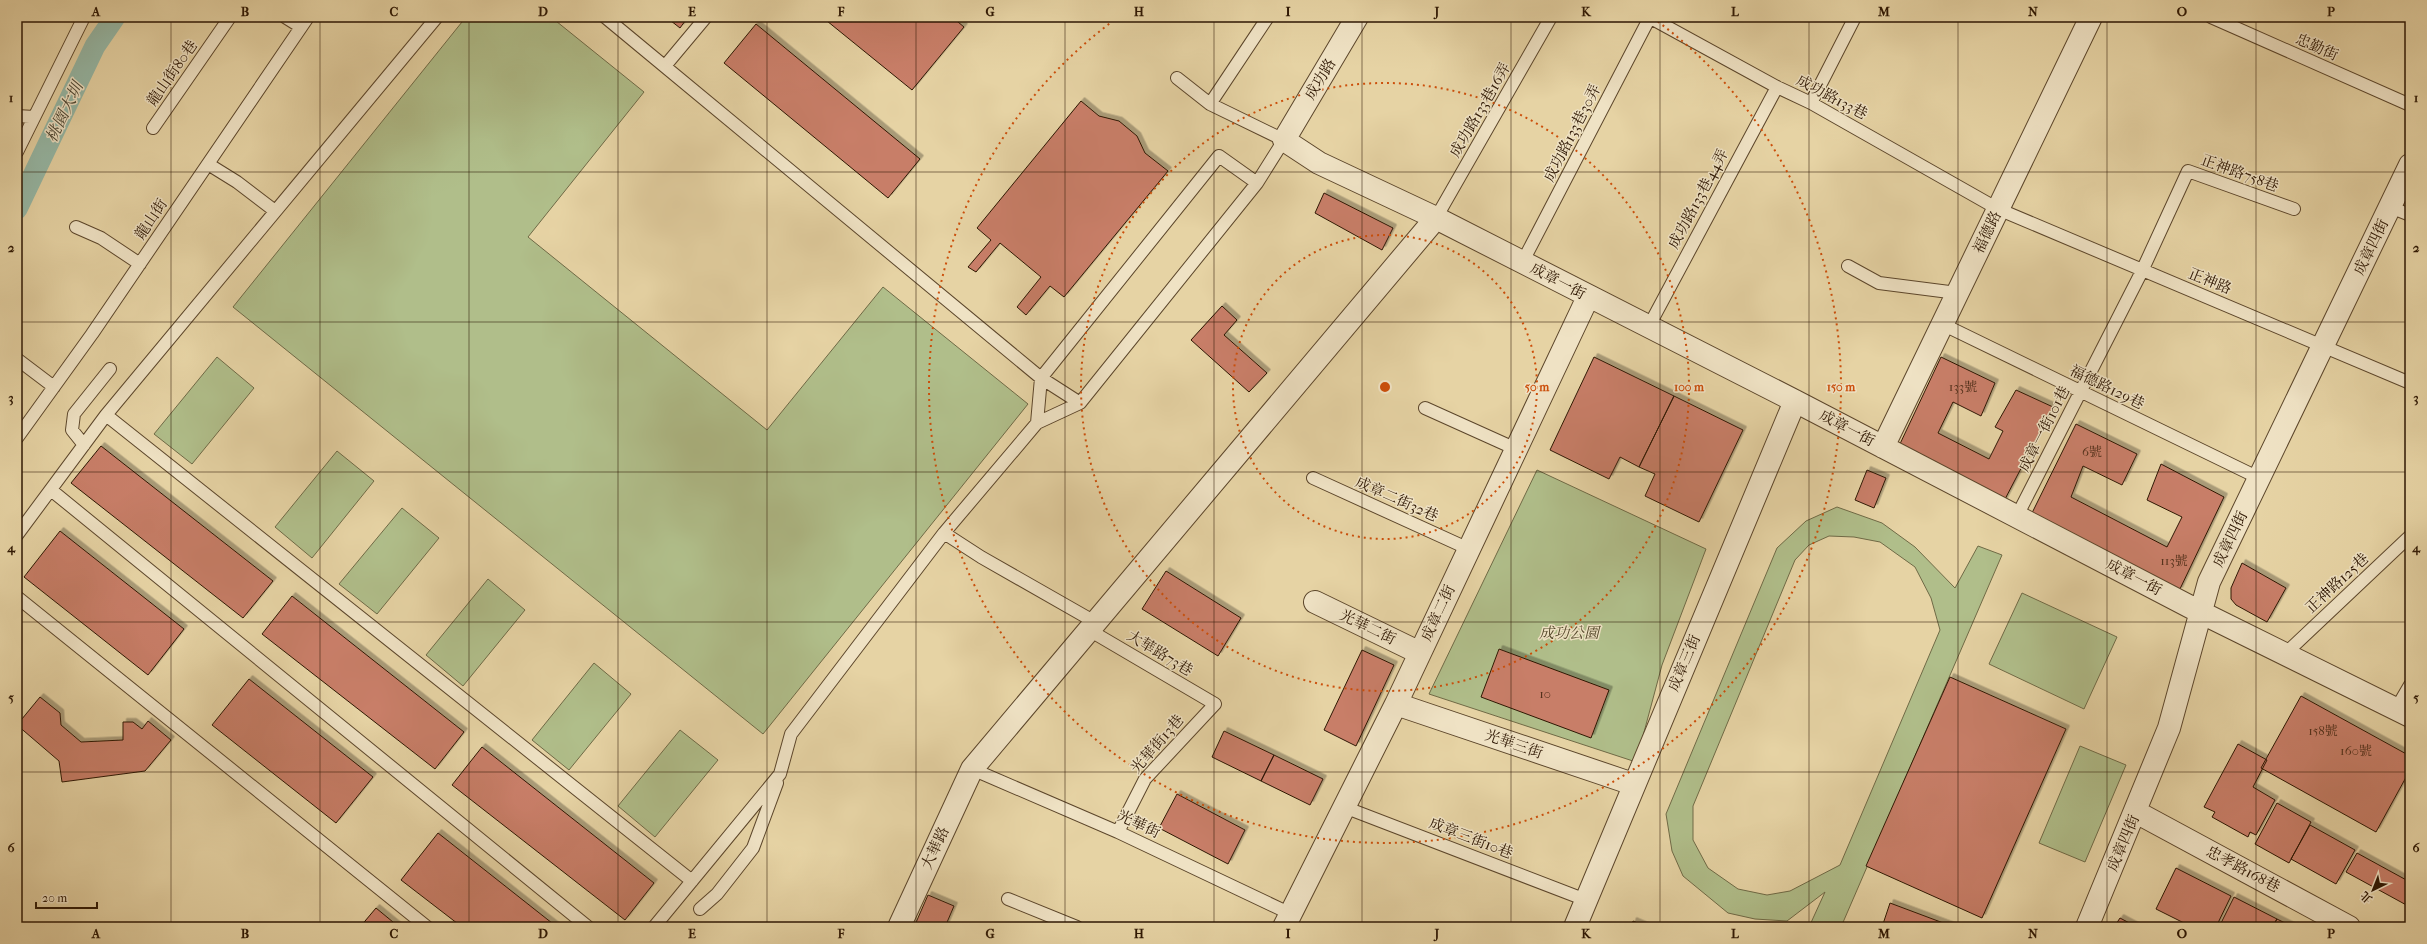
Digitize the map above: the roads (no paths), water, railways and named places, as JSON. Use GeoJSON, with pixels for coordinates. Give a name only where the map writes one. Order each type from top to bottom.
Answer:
{"type":"FeatureCollection","features":[{"type":"Feature","properties":{"kind":"street","name":"成功路"},"geometry":{"type":"LineString","coordinates":[[1284,140],[1357,17]]}},
{"type":"Feature","properties":{"kind":"street","name":"福德路"},"geometry":{"type":"LineString","coordinates":[[1883,447],[2091,17]]}},
{"type":"Feature","properties":{"kind":"street","name":"成章一街"},"geometry":{"type":"LineString","coordinates":[[1284,140],[1319,163],[1436,218],[1588,297],[1649,326],[1795,401],[2202,613],[2403,712]]}},
{"type":"Feature","properties":{"kind":"street","name":"成章四街"},"geometry":{"type":"LineString","coordinates":[[2087,927],[2136,812],[2169,728],[2202,613],[2209,582],[2410,165]]}},
{"type":"Feature","properties":{"kind":"street","name":"大華路"},"geometry":{"type":"LineString","coordinates":[[899,927],[972,769],[1436,218]]}},
{"type":"Feature","properties":{"kind":"street","name":"成章二街"},"geometry":{"type":"LineString","coordinates":[[1288,920],[1396,704],[1588,297]]}},
{"type":"Feature","properties":{"kind":"street","name":"成章三街"},"geometry":{"type":"LineString","coordinates":[[1575,927],[1633,784],[1795,401]]}},
{"type":"Feature","properties":{"kind":"street","name":"光華二街"},"geometry":{"type":"LineString","coordinates":[[1316,602],[1420,653]]}},
{"type":"Feature","properties":{"kind":"street","name":"光華三街"},"geometry":{"type":"LineString","coordinates":[[1396,704],[1633,784]]}},
{"type":"Feature","properties":{"kind":"street","name":"忠孝路168巷"},"geometry":{"type":"LineString","coordinates":[[2136,812],[2349,927]]}},
{"type":"Feature","properties":{"kind":"lane"},"geometry":{"type":"LineString","coordinates":[[17,152],[84,17]]}},
{"type":"Feature","properties":{"kind":"lane","name":"龍山街80巷"},"geometry":{"type":"LineString","coordinates":[[153,128],[230,17]]}},
{"type":"Feature","properties":{"kind":"lane"},"geometry":{"type":"LineString","coordinates":[[285,17],[305,22]]}},
{"type":"Feature","properties":{"kind":"lane"},"geometry":{"type":"LineString","coordinates":[[17,535],[106,415],[437,17]]}},
{"type":"Feature","properties":{"kind":"lane"},"geometry":{"type":"LineString","coordinates":[[605,17],[1041,378],[1080,403]]}},
{"type":"Feature","properties":{"kind":"lane"},"geometry":{"type":"LineString","coordinates":[[665,66],[706,17]]}},
{"type":"Feature","properties":{"kind":"lane"},"geometry":{"type":"LineString","coordinates":[[1210,104],[1268,17]]}},
{"type":"Feature","properties":{"kind":"lane","name":"成功路133巷16弄"},"geometry":{"type":"LineString","coordinates":[[1436,218],[1551,17]]}},
{"type":"Feature","properties":{"kind":"lane","name":"成功路133巷"},"geometry":{"type":"LineString","coordinates":[[1650,17],[1777,87],[1811,103],[1998,209]]}},
{"type":"Feature","properties":{"kind":"lane","name":"成功路133巷30弄"},"geometry":{"type":"LineString","coordinates":[[1522,263],[1650,17]]}},
{"type":"Feature","properties":{"kind":"lane"},"geometry":{"type":"LineString","coordinates":[[1811,103],[1855,17]]}},
{"type":"Feature","properties":{"kind":"lane","name":"忠勤街"},"geometry":{"type":"LineString","coordinates":[[2211,17],[2410,105]]}},
{"type":"Feature","properties":{"kind":"lane","name":"龍山街"},"geometry":{"type":"LineString","coordinates":[[17,438],[140,264],[305,22]]}},
{"type":"Feature","properties":{"kind":"lane"},"geometry":{"type":"LineString","coordinates":[[700,909],[717,894],[753,848],[780,774],[790,734],[944,533],[1037,424],[1080,403],[1257,183],[1284,140],[1210,104],[1176,78]]}},
{"type":"Feature","properties":{"kind":"lane","name":"成功路133巷44弄"},"geometry":{"type":"LineString","coordinates":[[1649,326],[1777,87]]}},
{"type":"Feature","properties":{"kind":"lane"},"geometry":{"type":"LineString","coordinates":[[17,116],[34,117]]}},
{"type":"Feature","properties":{"kind":"lane"},"geometry":{"type":"LineString","coordinates":[[1037,424],[1041,378],[1220,156],[1257,183]]}},
{"type":"Feature","properties":{"kind":"lane"},"geometry":{"type":"LineString","coordinates":[[208,164],[237,182],[275,211]]}},
{"type":"Feature","properties":{"kind":"lane","name":"正神路758巷"},"geometry":{"type":"LineString","coordinates":[[2142,271],[2188,171],[2294,209]]}},
{"type":"Feature","properties":{"kind":"lane"},"geometry":{"type":"LineString","coordinates":[[2390,208],[2410,215]]}},
{"type":"Feature","properties":{"kind":"lane","name":"正神路"},"geometry":{"type":"LineString","coordinates":[[1998,209],[2142,271],[2324,345],[2410,383]]}},
{"type":"Feature","properties":{"kind":"lane"},"geometry":{"type":"LineString","coordinates":[[76,227],[101,238],[140,264]]}},
{"type":"Feature","properties":{"kind":"lane"},"geometry":{"type":"LineString","coordinates":[[1848,266],[1879,283],[1957,293]]}},
{"type":"Feature","properties":{"kind":"lane","name":"成章一街101巷"},"geometry":{"type":"LineString","coordinates":[[2017,516],[2142,271]]}},
{"type":"Feature","properties":{"kind":"lane","name":"福德路129巷"},"geometry":{"type":"LineString","coordinates":[[1942,324],[2259,478]]}},
{"type":"Feature","properties":{"kind":"lane"},"geometry":{"type":"LineString","coordinates":[[17,359],[54,387]]}},
{"type":"Feature","properties":{"kind":"lane"},"geometry":{"type":"LineString","coordinates":[[84,444],[72,430],[74,414],[110,369]]}},
{"type":"Feature","properties":{"kind":"lane"},"geometry":{"type":"LineString","coordinates":[[1425,408],[1516,449]]}},
{"type":"Feature","properties":{"kind":"lane"},"geometry":{"type":"LineString","coordinates":[[106,415],[692,880]]}},
{"type":"Feature","properties":{"kind":"lane","name":"成章二街32巷"},"geometry":{"type":"LineString","coordinates":[[1313,478],[1469,549]]}},
{"type":"Feature","properties":{"kind":"lane"},"geometry":{"type":"LineString","coordinates":[[51,490],[588,927]]}},
{"type":"Feature","properties":{"kind":"lane","name":"大華路73巷"},"geometry":{"type":"LineString","coordinates":[[944,533],[1215,704]]}},
{"type":"Feature","properties":{"kind":"lane","name":"正神路125巷"},"geometry":{"type":"LineString","coordinates":[[2285,654],[2410,536]]}},
{"type":"Feature","properties":{"kind":"lane"},"geometry":{"type":"LineString","coordinates":[[17,597],[427,927]]}},
{"type":"Feature","properties":{"kind":"lane"},"geometry":{"type":"LineString","coordinates":[[2403,712],[2410,685]]}},
{"type":"Feature","properties":{"kind":"lane","name":"光華街13巷"},"geometry":{"type":"LineString","coordinates":[[1118,832],[1145,779],[1215,704]]}},
{"type":"Feature","properties":{"kind":"lane","name":"光華街"},"geometry":{"type":"LineString","coordinates":[[972,769],[1118,832],[1288,920]]}},
{"type":"Feature","properties":{"kind":"lane"},"geometry":{"type":"LineString","coordinates":[[654,927],[780,774]]}},
{"type":"Feature","properties":{"kind":"lane","name":"成章三街10巷"},"geometry":{"type":"LineString","coordinates":[[1344,807],[1586,900]]}},
{"type":"Feature","properties":{"kind":"lane"},"geometry":{"type":"LineString","coordinates":[[1008,899],[1077,927]]}},
{"type":"Feature","properties":{"kind":"waterway","name":"桃園大圳"},"geometry":{"type":"LineString","coordinates":[[17,209],[95,46],[115,17]]}},
{"type":"Feature","properties":{"kind":"park label","name":"成功公園"},"geometry":{"type":"Point","coordinates":[1569,633]}}]}
